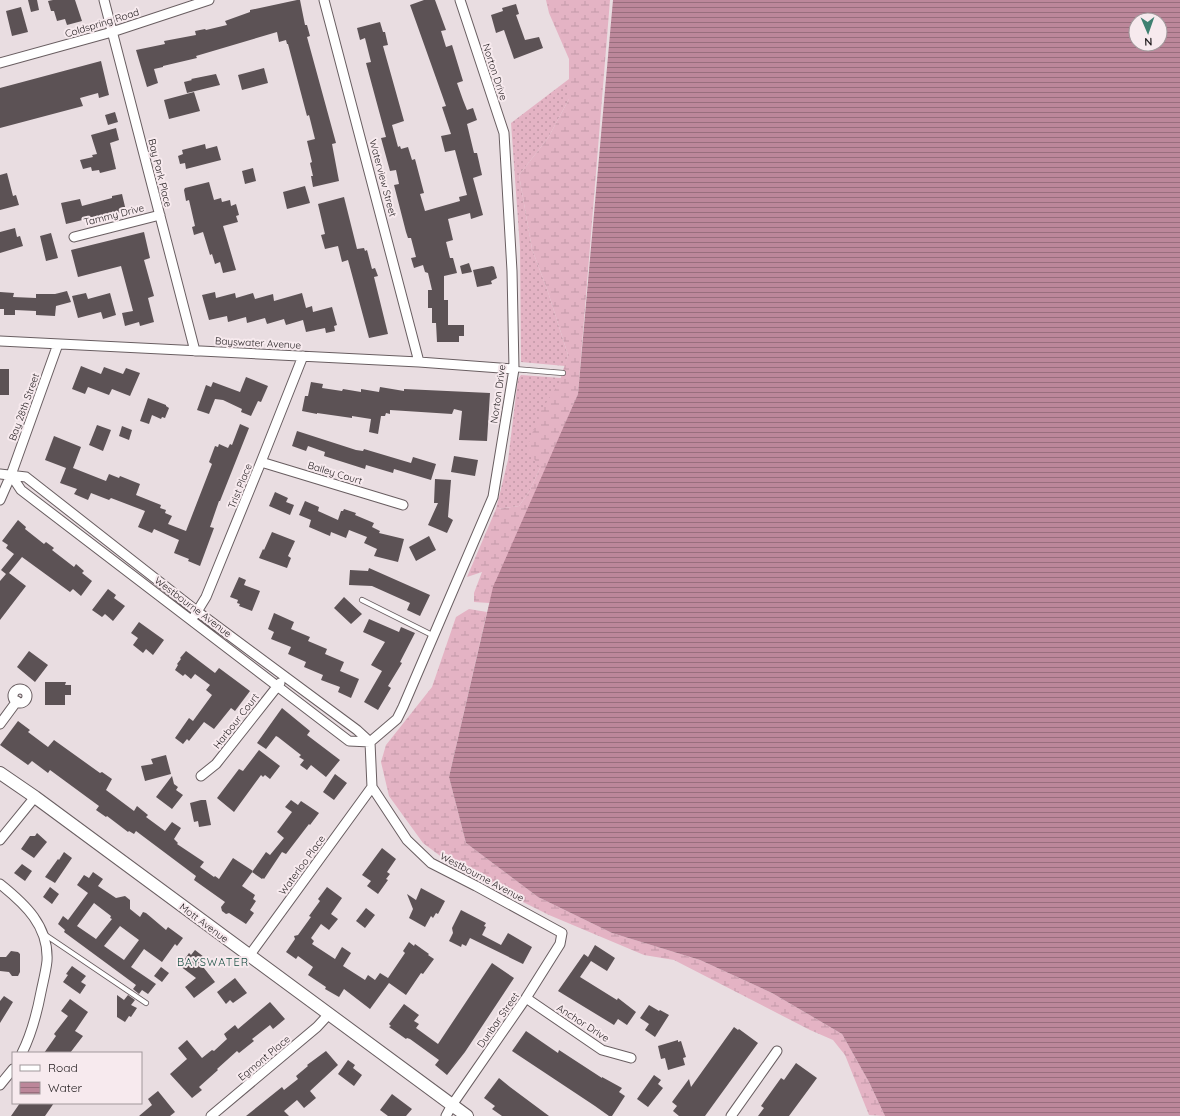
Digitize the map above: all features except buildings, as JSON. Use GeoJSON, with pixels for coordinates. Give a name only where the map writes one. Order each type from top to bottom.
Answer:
{"type":"FeatureCollection","features":[{"type":"Feature","properties":{"kind":"street","name":"Bay Park Place"},"geometry":{"type":"LineString","coordinates":[[104,0],[195,351]]}},
{"type":"Feature","properties":{"kind":"street","name":"Coldspring Road"},"geometry":{"type":"LineString","coordinates":[[0,63],[112,32],[209,0]]}},
{"type":"Feature","properties":{"kind":"street","name":"Waterview Street"},"geometry":{"type":"LineString","coordinates":[[324,0],[419,362]]}},
{"type":"Feature","properties":{"kind":"street","name":"Norton Drive"},"geometry":{"type":"LineString","coordinates":[[370,742],[397,719],[493,497],[514,369],[512,272],[504,133],[460,0]]}},
{"type":"Feature","properties":{"kind":"street","name":"Tammy Drive"},"geometry":{"type":"LineString","coordinates":[[74,237],[160,215]]}},
{"type":"Feature","properties":{"kind":"street","name":"Bayswater Avenue"},"geometry":{"type":"LineString","coordinates":[[0,341],[419,362],[514,369]]}},
{"type":"Feature","properties":{"kind":"street","name":"Bay 28th Street"},"geometry":{"type":"LineString","coordinates":[[0,500],[11,475],[58,344]]}},
{"type":"Feature","properties":{"kind":"street","name":"Trist Place"},"geometry":{"type":"LineString","coordinates":[[191,620],[198,612],[206,597],[262,462],[303,356]]}},
{"type":"Feature","properties":{"kind":"street","name":"Bailey Court"},"geometry":{"type":"LineString","coordinates":[[262,462],[403,505]]}},
{"type":"Feature","properties":{"kind":"street","name":"Westbourne Avenue"},"geometry":{"type":"LineString","coordinates":[[0,474],[26,477],[198,612],[357,730],[370,742]]}},
{"type":"Feature","properties":{"kind":"street","name":"Westbourne Avenue"},"geometry":{"type":"LineString","coordinates":[[11,475],[20,490],[349,741],[370,742]]}},
{"type":"Feature","properties":{"kind":"street","name":"Harbour Court"},"geometry":{"type":"LineString","coordinates":[[201,776],[216,764],[285,677]]}},
{"type":"Feature","properties":{"kind":"street"},"geometry":{"type":"LineString","coordinates":[[0,724],[17,702]]}},
{"type":"Feature","properties":{"kind":"street"},"geometry":{"type":"LineString","coordinates":[[370,742],[372,787]]}},
{"type":"Feature","properties":{"kind":"street","name":"Mott Avenue"},"geometry":{"type":"LineString","coordinates":[[0,773],[35,797],[467,1116]]}},
{"type":"Feature","properties":{"kind":"street","name":"Westbourne Avenue"},"geometry":{"type":"LineString","coordinates":[[372,787],[407,840],[431,863],[562,933]]}},
{"type":"Feature","properties":{"kind":"street","name":"Waterloo Place"},"geometry":{"type":"LineString","coordinates":[[249,956],[372,787]]}},
{"type":"Feature","properties":{"kind":"street"},"geometry":{"type":"LineString","coordinates":[[0,840],[35,797]]}},
{"type":"Feature","properties":{"kind":"street"},"geometry":{"type":"LineString","coordinates":[[0,884],[20,900],[36,920],[46,947],[47,962],[36,1016],[22,1052]]}},
{"type":"Feature","properties":{"kind":"street","name":"Dunbar Street"},"geometry":{"type":"LineString","coordinates":[[446,1116],[452,1105],[526,998],[560,944],[562,933]]}},
{"type":"Feature","properties":{"kind":"street","name":"Anchor Drive"},"geometry":{"type":"LineString","coordinates":[[526,998],[602,1050],[631,1058]]}},
{"type":"Feature","properties":{"kind":"street","name":"Egmont Place"},"geometry":{"type":"LineString","coordinates":[[211,1116],[317,1027],[329,1014]]}},
{"type":"Feature","properties":{"kind":"street"},"geometry":{"type":"LineString","coordinates":[[731,1116],[777,1051]]}},
{"type":"Feature","properties":{"kind":"street"},"geometry":{"type":"LineString","coordinates":[[0,1085],[12,1070]]}},
{"type":"Feature","properties":{"kind":"lane"},"geometry":{"type":"LineString","coordinates":[[514,369],[563,373]]}},
{"type":"Feature","properties":{"kind":"lane"},"geometry":{"type":"LineString","coordinates":[[362,600],[434,636]]}},
{"type":"Feature","properties":{"kind":"lane"},"geometry":{"type":"LineString","coordinates":[[42,933],[146,1003]]}},
{"type":"Feature","properties":{"kind":"green space"},"geometry":{"type":"Polygon","coordinates":[[[546,0],[610,0],[578,394],[489,603],[474,602],[474,593],[482,572],[467,577],[496,509],[519,506],[529,492],[540,468],[527,448],[539,414],[559,383],[568,355],[548,292],[532,249],[519,175],[548,138],[569,99],[569,59],[549,13],[546,0]]]}},
{"type":"Feature","properties":{"kind":"green space"},"geometry":{"type":"Polygon","coordinates":[[[569,79],[569,99],[548,138],[519,175],[532,249],[548,292],[568,355],[565,366],[521,362],[520,248],[511,123],[569,79]]]}},
{"type":"Feature","properties":{"kind":"green space"},"geometry":{"type":"Polygon","coordinates":[[[521,375],[561,378],[540,468],[529,492],[519,506],[496,509],[508,460],[518,379],[521,375]]]}},
{"type":"Feature","properties":{"kind":"green space"},"geometry":{"type":"Polygon","coordinates":[[[469,609],[487,612],[449,777],[466,843],[538,897],[612,933],[700,960],[772,993],[842,1034],[869,1082],[885,1116],[869,1115],[845,1055],[833,1040],[810,1030],[674,960],[644,955],[549,915],[459,870],[423,843],[389,796],[381,762],[386,745],[432,687],[456,617],[469,609]]]}},
{"type":"Feature","properties":{"kind":"water"},"geometry":{"type":"Polygon","coordinates":[[[613,0],[1180,0],[1180,1116],[885,1116],[869,1082],[842,1034],[772,993],[700,960],[612,933],[538,897],[466,843],[449,777],[493,587],[578,394],[613,0]]]}},
{"type":"Feature","properties":{"kind":"district","name":"BAYSWATER"},"geometry":{"type":"Point","coordinates":[213,962]}}]}
